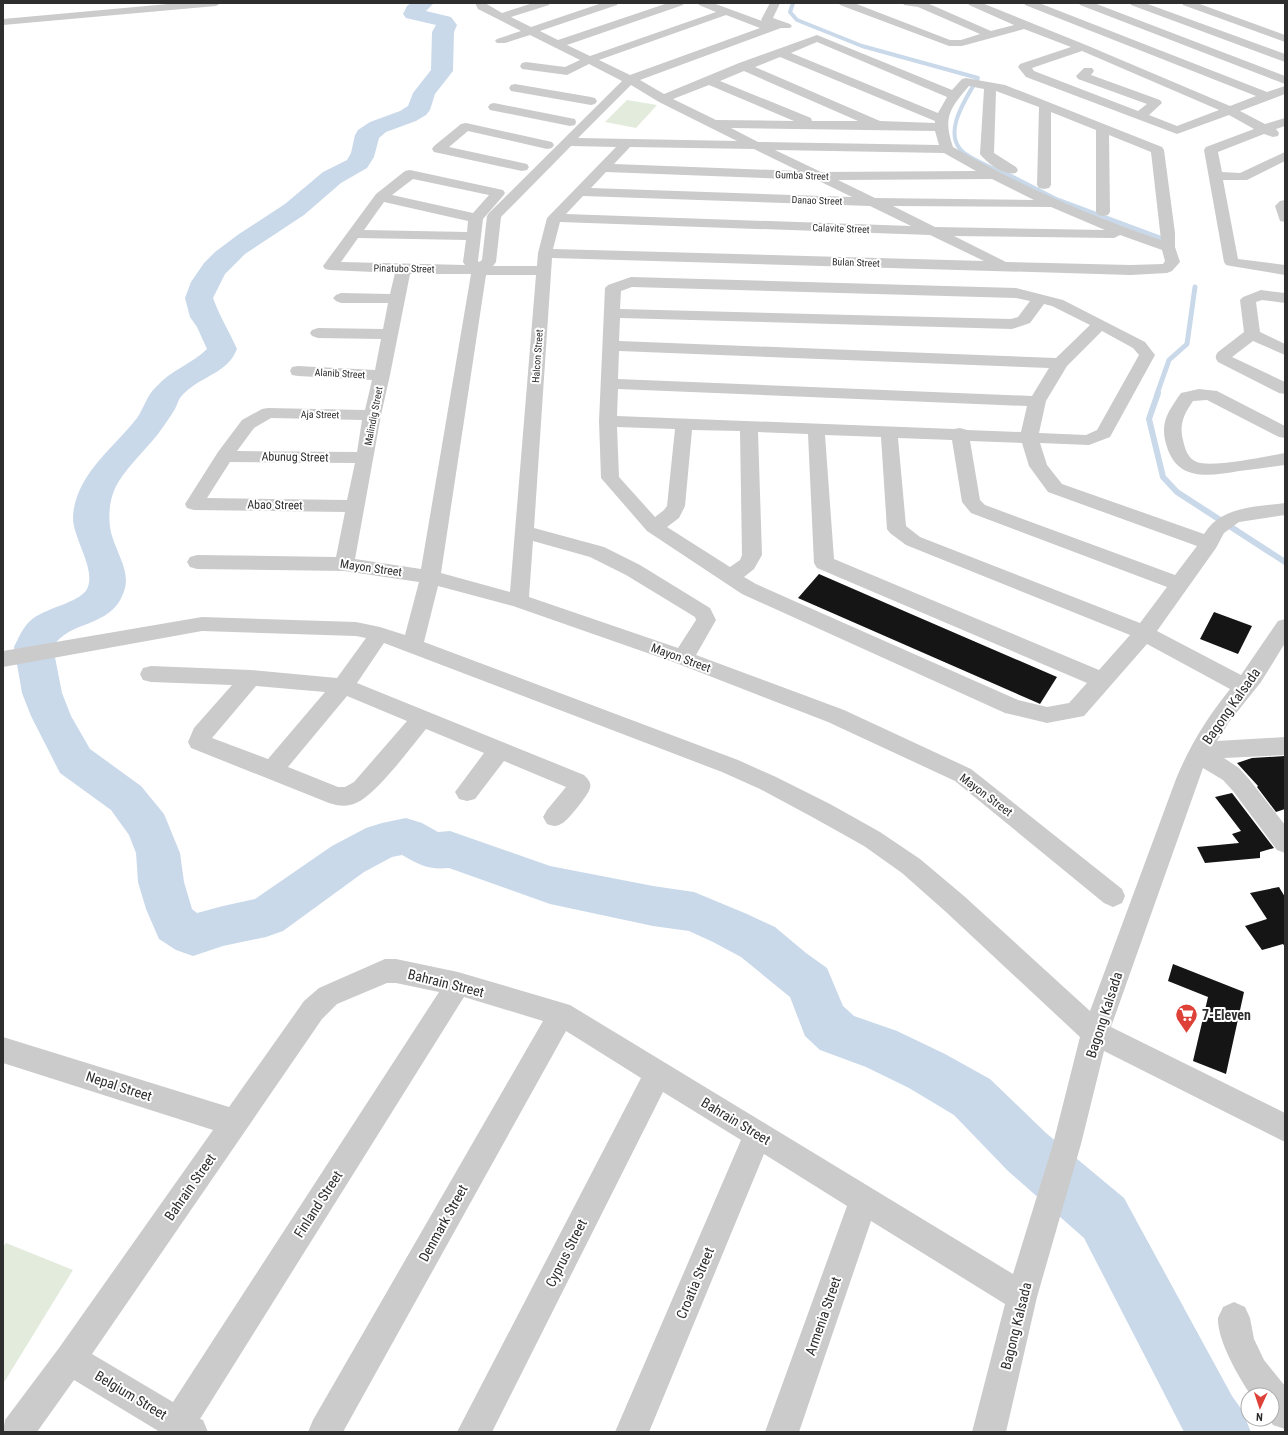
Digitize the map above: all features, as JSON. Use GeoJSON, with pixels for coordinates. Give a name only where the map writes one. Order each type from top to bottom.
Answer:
{"type":"FeatureCollection","features":[{"type":"Feature","properties":{"kind":"street"},"geometry":{"type":"LineString","coordinates":[[3,22],[216,3]]}},
{"type":"Feature","properties":{"kind":"street"},"geometry":{"type":"LineString","coordinates":[[480,3],[482,7],[624,77],[663,99],[755,146],[1005,266]]}},
{"type":"Feature","properties":{"kind":"street"},"geometry":{"type":"LineString","coordinates":[[502,16],[544,3]]}},
{"type":"Feature","properties":{"kind":"street"},"geometry":{"type":"LineString","coordinates":[[501,41],[614,3]]}},
{"type":"Feature","properties":{"kind":"street"},"geometry":{"type":"LineString","coordinates":[[558,44],[680,3]]}},
{"type":"Feature","properties":{"kind":"street"},"geometry":{"type":"LineString","coordinates":[[703,3],[723,7],[769,24],[799,31],[954,96]]}},
{"type":"Feature","properties":{"kind":"street"},"geometry":{"type":"LineString","coordinates":[[769,24],[775,3]]}},
{"type":"Feature","properties":{"kind":"street"},"geometry":{"type":"LineString","coordinates":[[844,3],[949,43],[962,43],[1025,25]]}},
{"type":"Feature","properties":{"kind":"street"},"geometry":{"type":"LineString","coordinates":[[973,3],[1230,110],[1264,129],[1285,137]]}},
{"type":"Feature","properties":{"kind":"street"},"geometry":{"type":"LineString","coordinates":[[1029,3],[1266,96]]}},
{"type":"Feature","properties":{"kind":"street"},"geometry":{"type":"LineString","coordinates":[[1084,3],[1285,80]]}},
{"type":"Feature","properties":{"kind":"street"},"geometry":{"type":"LineString","coordinates":[[1135,3],[1285,58]]}},
{"type":"Feature","properties":{"kind":"street"},"geometry":{"type":"LineString","coordinates":[[1187,3],[1285,39]]}},
{"type":"Feature","properties":{"kind":"street"},"geometry":{"type":"LineString","coordinates":[[871,14],[902,5],[920,4],[991,35]]}},
{"type":"Feature","properties":{"kind":"street"},"geometry":{"type":"LineString","coordinates":[[526,66],[564,71],[723,7]]}},
{"type":"Feature","properties":{"kind":"street"},"geometry":{"type":"LineString","coordinates":[[479,269],[470,262],[476,218],[498,192],[591,101],[624,77],[769,24]]}},
{"type":"Feature","properties":{"kind":"street"},"geometry":{"type":"LineString","coordinates":[[663,99],[743,66],[817,38]]}},
{"type":"Feature","properties":{"kind":"street"},"geometry":{"type":"LineString","coordinates":[[1082,48],[1024,67],[1030,74],[1177,130],[1285,90]]}},
{"type":"Feature","properties":{"kind":"street"},"geometry":{"type":"LineString","coordinates":[[779,52],[942,123]]}},
{"type":"Feature","properties":{"kind":"street"},"geometry":{"type":"LineString","coordinates":[[743,66],[878,125]]}},
{"type":"Feature","properties":{"kind":"street"},"geometry":{"type":"LineString","coordinates":[[1060,85],[1085,73],[1156,103],[1140,116]]}},
{"type":"Feature","properties":{"kind":"street"},"geometry":{"type":"LineString","coordinates":[[413,646],[430,577],[479,269],[489,262],[494,216],[568,142],[624,77]]}},
{"type":"Feature","properties":{"kind":"street"},"geometry":{"type":"LineString","coordinates":[[708,80],[816,125]]}},
{"type":"Feature","properties":{"kind":"street"},"geometry":{"type":"LineString","coordinates":[[947,149],[942,123],[954,96],[966,82],[980,84],[1001,88],[1157,150],[1168,233],[1168,248],[1129,235],[1055,204],[1003,173],[987,154],[980,84]]}},
{"type":"Feature","properties":{"kind":"street"},"geometry":{"type":"LineString","coordinates":[[515,88],[591,101]]}},
{"type":"Feature","properties":{"kind":"street"},"geometry":{"type":"LineString","coordinates":[[1044,185],[1045,106]]}},
{"type":"Feature","properties":{"kind":"street"},"geometry":{"type":"LineString","coordinates":[[494,108],[570,122]]}},
{"type":"Feature","properties":{"kind":"street"},"geometry":{"type":"LineString","coordinates":[[1285,122],[1211,150],[1231,262],[1285,270]]}},
{"type":"Feature","properties":{"kind":"street"},"geometry":{"type":"LineString","coordinates":[[712,124],[878,125],[942,123]]}},
{"type":"Feature","properties":{"kind":"street"},"geometry":{"type":"LineString","coordinates":[[466,127],[535,156],[439,149],[466,127]]}},
{"type":"Feature","properties":{"kind":"street"},"geometry":{"type":"LineString","coordinates":[[1102,127],[1103,212]]}},
{"type":"Feature","properties":{"kind":"street"},"geometry":{"type":"LineString","coordinates":[[568,142],[947,149],[1003,173],[1044,185],[1070,199],[1103,212],[1156,231],[1168,233]]}},
{"type":"Feature","properties":{"kind":"street","name":"Halcon Street"},"geometry":{"type":"LineString","coordinates":[[519,601],[545,253],[554,218],[627,143]]}},
{"type":"Feature","properties":{"kind":"street"},"geometry":{"type":"LineString","coordinates":[[1216,176],[1242,177],[1285,156]]}},
{"type":"Feature","properties":{"kind":"street","name":"Gumba Street"},"geometry":{"type":"LineString","coordinates":[[603,168],[817,176],[1003,173]]}},
{"type":"Feature","properties":{"kind":"street"},"geometry":{"type":"LineString","coordinates":[[354,234],[381,197],[410,174],[498,192]]}},
{"type":"Feature","properties":{"kind":"street","name":"Danao Street"},"geometry":{"type":"LineString","coordinates":[[579,192],[872,202],[1055,204]]}},
{"type":"Feature","properties":{"kind":"street"},"geometry":{"type":"LineString","coordinates":[[381,197],[476,218]]}},
{"type":"Feature","properties":{"kind":"street"},"geometry":{"type":"LineString","coordinates":[[1285,204],[1282,206],[1285,218]]}},
{"type":"Feature","properties":{"kind":"street","name":"Calavite Street"},"geometry":{"type":"LineString","coordinates":[[554,218],[932,231],[1129,235]]}},
{"type":"Feature","properties":{"kind":"street"},"geometry":{"type":"LineString","coordinates":[[354,234],[473,236]]}},
{"type":"Feature","properties":{"kind":"street","name":"Pinatubo Street"},"geometry":{"type":"LineString","coordinates":[[354,234],[330,266],[403,269],[544,271]]}},
{"type":"Feature","properties":{"kind":"street","name":"Bulan Street"},"geometry":{"type":"LineString","coordinates":[[545,253],[1131,270],[1166,268],[1173,262],[1168,248]]}},
{"type":"Feature","properties":{"kind":"street","name":"Malindig Street"},"geometry":{"type":"LineString","coordinates":[[344,564],[372,415],[382,375],[403,269]]}},
{"type":"Feature","properties":{"kind":"street"},"geometry":{"type":"LineString","coordinates":[[608,421],[960,433],[1089,440],[1104,433],[1147,355],[1139,345],[1057,303],[1016,293],[631,282],[613,288],[608,421],[610,478],[654,527],[749,589],[1013,707],[1047,715],[1076,710],[1144,633],[1213,536],[1234,517],[1285,509]]}},
{"type":"Feature","properties":{"kind":"street"},"geometry":{"type":"LineString","coordinates":[[1252,334],[1248,300],[1261,295],[1285,298]]}},
{"type":"Feature","properties":{"kind":"street"},"geometry":{"type":"LineString","coordinates":[[341,298],[397,299]]}},
{"type":"Feature","properties":{"kind":"street"},"geometry":{"type":"LineString","coordinates":[[612,313],[1012,324],[1024,320],[1040,300]]}},
{"type":"Feature","properties":{"kind":"street"},"geometry":{"type":"LineString","coordinates":[[1100,324],[1060,363],[1037,401],[1029,436],[1038,466],[1055,488],[1213,536]]}},
{"type":"Feature","properties":{"kind":"street"},"geometry":{"type":"LineString","coordinates":[[318,333],[390,334]]}},
{"type":"Feature","properties":{"kind":"street"},"geometry":{"type":"LineString","coordinates":[[1252,334],[1285,350]]}},
{"type":"Feature","properties":{"kind":"street"},"geometry":{"type":"LineString","coordinates":[[1252,334],[1224,355],[1224,359],[1285,389]]}},
{"type":"Feature","properties":{"kind":"street"},"geometry":{"type":"LineString","coordinates":[[611,346],[1060,363]]}},
{"type":"Feature","properties":{"kind":"street","name":"Alanib Street"},"geometry":{"type":"LineString","coordinates":[[298,371],[382,375]]}},
{"type":"Feature","properties":{"kind":"street"},"geometry":{"type":"LineString","coordinates":[[609,384],[1037,401]]}},
{"type":"Feature","properties":{"kind":"street"},"geometry":{"type":"LineString","coordinates":[[1285,433],[1211,395],[1199,394],[1187,397],[1173,419],[1173,436],[1178,453],[1187,464],[1200,469],[1211,470],[1285,459]]}},
{"type":"Feature","properties":{"kind":"street","name":"Aja Street"},"geometry":{"type":"LineString","coordinates":[[224,456],[248,424],[268,413],[372,415]]}},
{"type":"Feature","properties":{"kind":"street"},"geometry":{"type":"LineString","coordinates":[[654,527],[672,514],[676,506],[684,423]]}},
{"type":"Feature","properties":{"kind":"street"},"geometry":{"type":"LineString","coordinates":[[731,577],[747,564],[752,555],[749,426]]}},
{"type":"Feature","properties":{"kind":"street"},"geometry":{"type":"LineString","coordinates":[[816,428],[824,563],[1101,680]]}},
{"type":"Feature","properties":{"kind":"street"},"geometry":{"type":"LineString","coordinates":[[889,431],[897,529],[913,541],[1144,633],[1249,682]]}},
{"type":"Feature","properties":{"kind":"street"},"geometry":{"type":"LineString","coordinates":[[960,433],[971,502],[978,509],[1179,584]]}},
{"type":"Feature","properties":{"kind":"street","name":"Abunug Street"},"geometry":{"type":"LineString","coordinates":[[224,456],[365,458]]}},
{"type":"Feature","properties":{"kind":"street","name":"Abao Street"},"geometry":{"type":"LineString","coordinates":[[224,456],[194,504],[355,506]]}},
{"type":"Feature","properties":{"kind":"street"},"geometry":{"type":"LineString","coordinates":[[524,532],[597,552],[633,570],[703,613],[706,620],[703,627],[682,658]]}},
{"type":"Feature","properties":{"kind":"street","name":"Mayon Street"},"geometry":{"type":"LineString","coordinates":[[197,562],[344,564],[430,577],[519,601],[682,658],[836,716],[963,775],[1113,896]]}},
{"type":"Feature","properties":{"kind":"street"},"geometry":{"type":"LineString","coordinates":[[3,659],[70,648],[161,629],[202,624],[356,629],[380,634],[413,646],[730,766],[768,783],[872,839],[911,866],[955,904],[1095,1034],[1285,1128]]}},
{"type":"Feature","properties":{"kind":"street","name":"Bagong Kalsada"},"geometry":{"type":"LineString","coordinates":[[989,1432],[1022,1297],[1067,1144],[1095,1034],[1187,779],[1199,752],[1221,716],[1249,682],[1285,626]]}},
{"type":"Feature","properties":{"kind":"street"},"geometry":{"type":"LineString","coordinates":[[272,770],[342,686],[380,634]]}},
{"type":"Feature","properties":{"kind":"street"},"geometry":{"type":"LineString","coordinates":[[151,674],[251,678],[342,686],[576,781],[578,788],[555,817]]}},
{"type":"Feature","properties":{"kind":"street"},"geometry":{"type":"LineString","coordinates":[[251,678],[202,734],[199,742],[337,796],[350,796],[362,788],[422,718]]}},
{"type":"Feature","properties":{"kind":"street"},"geometry":{"type":"LineString","coordinates":[[1199,752],[1285,746]]}},
{"type":"Feature","properties":{"kind":"street"},"geometry":{"type":"LineString","coordinates":[[467,792],[500,749]]}},
{"type":"Feature","properties":{"kind":"street"},"geometry":{"type":"LineString","coordinates":[[1199,752],[1231,774],[1285,843]]}},
{"type":"Feature","properties":{"kind":"street","name":"Bahrain Street"},"geometry":{"type":"LineString","coordinates":[[17,1432],[70,1359],[313,1010],[328,996],[385,971],[396,971],[458,984],[561,1014],[1022,1297]]}},
{"type":"Feature","properties":{"kind":"street","name":"Finland Street"},"geometry":{"type":"LineString","coordinates":[[184,1428],[458,984]]}},
{"type":"Feature","properties":{"kind":"street","name":"Denmark Street"},"geometry":{"type":"LineString","coordinates":[[325,1432],[561,1014]]}},
{"type":"Feature","properties":{"kind":"street","name":"Nepal Street"},"geometry":{"type":"LineString","coordinates":[[3,1050],[235,1123]]}},
{"type":"Feature","properties":{"kind":"street","name":"Cyprus Street"},"geometry":{"type":"LineString","coordinates":[[474,1432],[658,1074]]}},
{"type":"Feature","properties":{"kind":"street","name":"Croatia Street"},"geometry":{"type":"LineString","coordinates":[[632,1432],[758,1134]]}},
{"type":"Feature","properties":{"kind":"street","name":"Armenia Street"},"geometry":{"type":"LineString","coordinates":[[782,1432],[864,1199]]}},
{"type":"Feature","properties":{"kind":"street"},"geometry":{"type":"LineString","coordinates":[[1234,1318],[1239,1343],[1253,1371],[1265,1387]]}},
{"type":"Feature","properties":{"kind":"street","name":"Belgium Street"},"geometry":{"type":"LineString","coordinates":[[70,1359],[184,1428]]}},
{"type":"Feature","properties":{"kind":"green space"},"geometry":{"type":"Polygon","coordinates":[[[627,100],[657,105],[636,128],[605,122],[627,100]]]}},
{"type":"Feature","properties":{"kind":"green space"},"geometry":{"type":"Polygon","coordinates":[[[6,1243],[73,1270],[3,1384],[3,1247],[6,1243]]]}},
{"type":"Feature","properties":{"kind":"building"},"geometry":{"type":"Polygon","coordinates":[[[819,574],[1057,677],[1040,704],[798,598],[819,574]]]}},
{"type":"Feature","properties":{"kind":"building"},"geometry":{"type":"Polygon","coordinates":[[[1214,612],[1252,626],[1238,654],[1200,639],[1214,612]]]}},
{"type":"Feature","properties":{"kind":"building"},"geometry":{"type":"Polygon","coordinates":[[[1285,756],[1285,809],[1276,812],[1257,787],[1258,786],[1237,763],[1252,758],[1285,756]]]}},
{"type":"Feature","properties":{"kind":"building"},"geometry":{"type":"Polygon","coordinates":[[[1232,793],[1274,848],[1260,852],[1260,858],[1205,863],[1197,847],[1239,843],[1232,834],[1241,831],[1215,797],[1232,793]]]}},
{"type":"Feature","properties":{"kind":"building"},"geometry":{"type":"Polygon","coordinates":[[[1279,887],[1285,897],[1285,947],[1283,944],[1262,950],[1245,926],[1267,919],[1250,893],[1279,887]]]}},
{"type":"Feature","properties":{"kind":"building"},"geometry":{"type":"Polygon","coordinates":[[[1173,964],[1244,992],[1226,1074],[1193,1061],[1208,997],[1168,981],[1173,964]]]}},
{"type":"Feature","properties":{"kind":"waterway"},"geometry":{"type":"LineString","coordinates":[[424,3],[414,10],[413,14],[444,21],[447,25],[443,32],[442,71],[424,93],[418,110],[408,116],[378,127],[367,135],[363,153],[356,165],[332,178],[294,209],[248,239],[224,258],[214,269],[199,298],[205,317],[212,327],[222,349],[218,356],[182,379],[166,394],[160,407],[147,426],[103,478],[95,496],[91,516],[94,536],[108,575],[105,594],[90,609],[64,618],[43,631],[33,647],[42,693],[51,716],[75,761],[126,798],[148,827],[158,853],[161,882],[169,909],[176,925],[193,935],[223,926],[266,917],[348,859],[382,841],[406,836],[434,851],[450,849],[550,885],[653,906],[694,912],[758,942],[789,968],[810,983],[823,1020],[838,1034],[879,1048],[927,1071],[972,1097],[1027,1152],[1104,1218],[1210,1418],[1220,1432]]}},
{"type":"Feature","properties":{"kind":"waterway"},"geometry":{"type":"LineString","coordinates":[[793,3],[790,12],[797,20],[862,46],[978,78],[962,106],[955,128],[955,138],[959,147],[967,155],[1008,175]]}},
{"type":"Feature","properties":{"kind":"waterway"},"geometry":{"type":"LineString","coordinates":[[1008,175],[1055,199],[1160,238]]}},
{"type":"Feature","properties":{"kind":"waterway"},"geometry":{"type":"LineString","coordinates":[[1157,394],[1169,360],[1187,344],[1195,287]]}},
{"type":"Feature","properties":{"kind":"waterway"},"geometry":{"type":"LineString","coordinates":[[1158,393],[1149,419],[1163,477],[1177,492],[1285,562]]}},
{"type":"Feature","properties":{"kind":"place","name":"7-Eleven"},"geometry":{"type":"Point","coordinates":[1187,1034]}}]}
